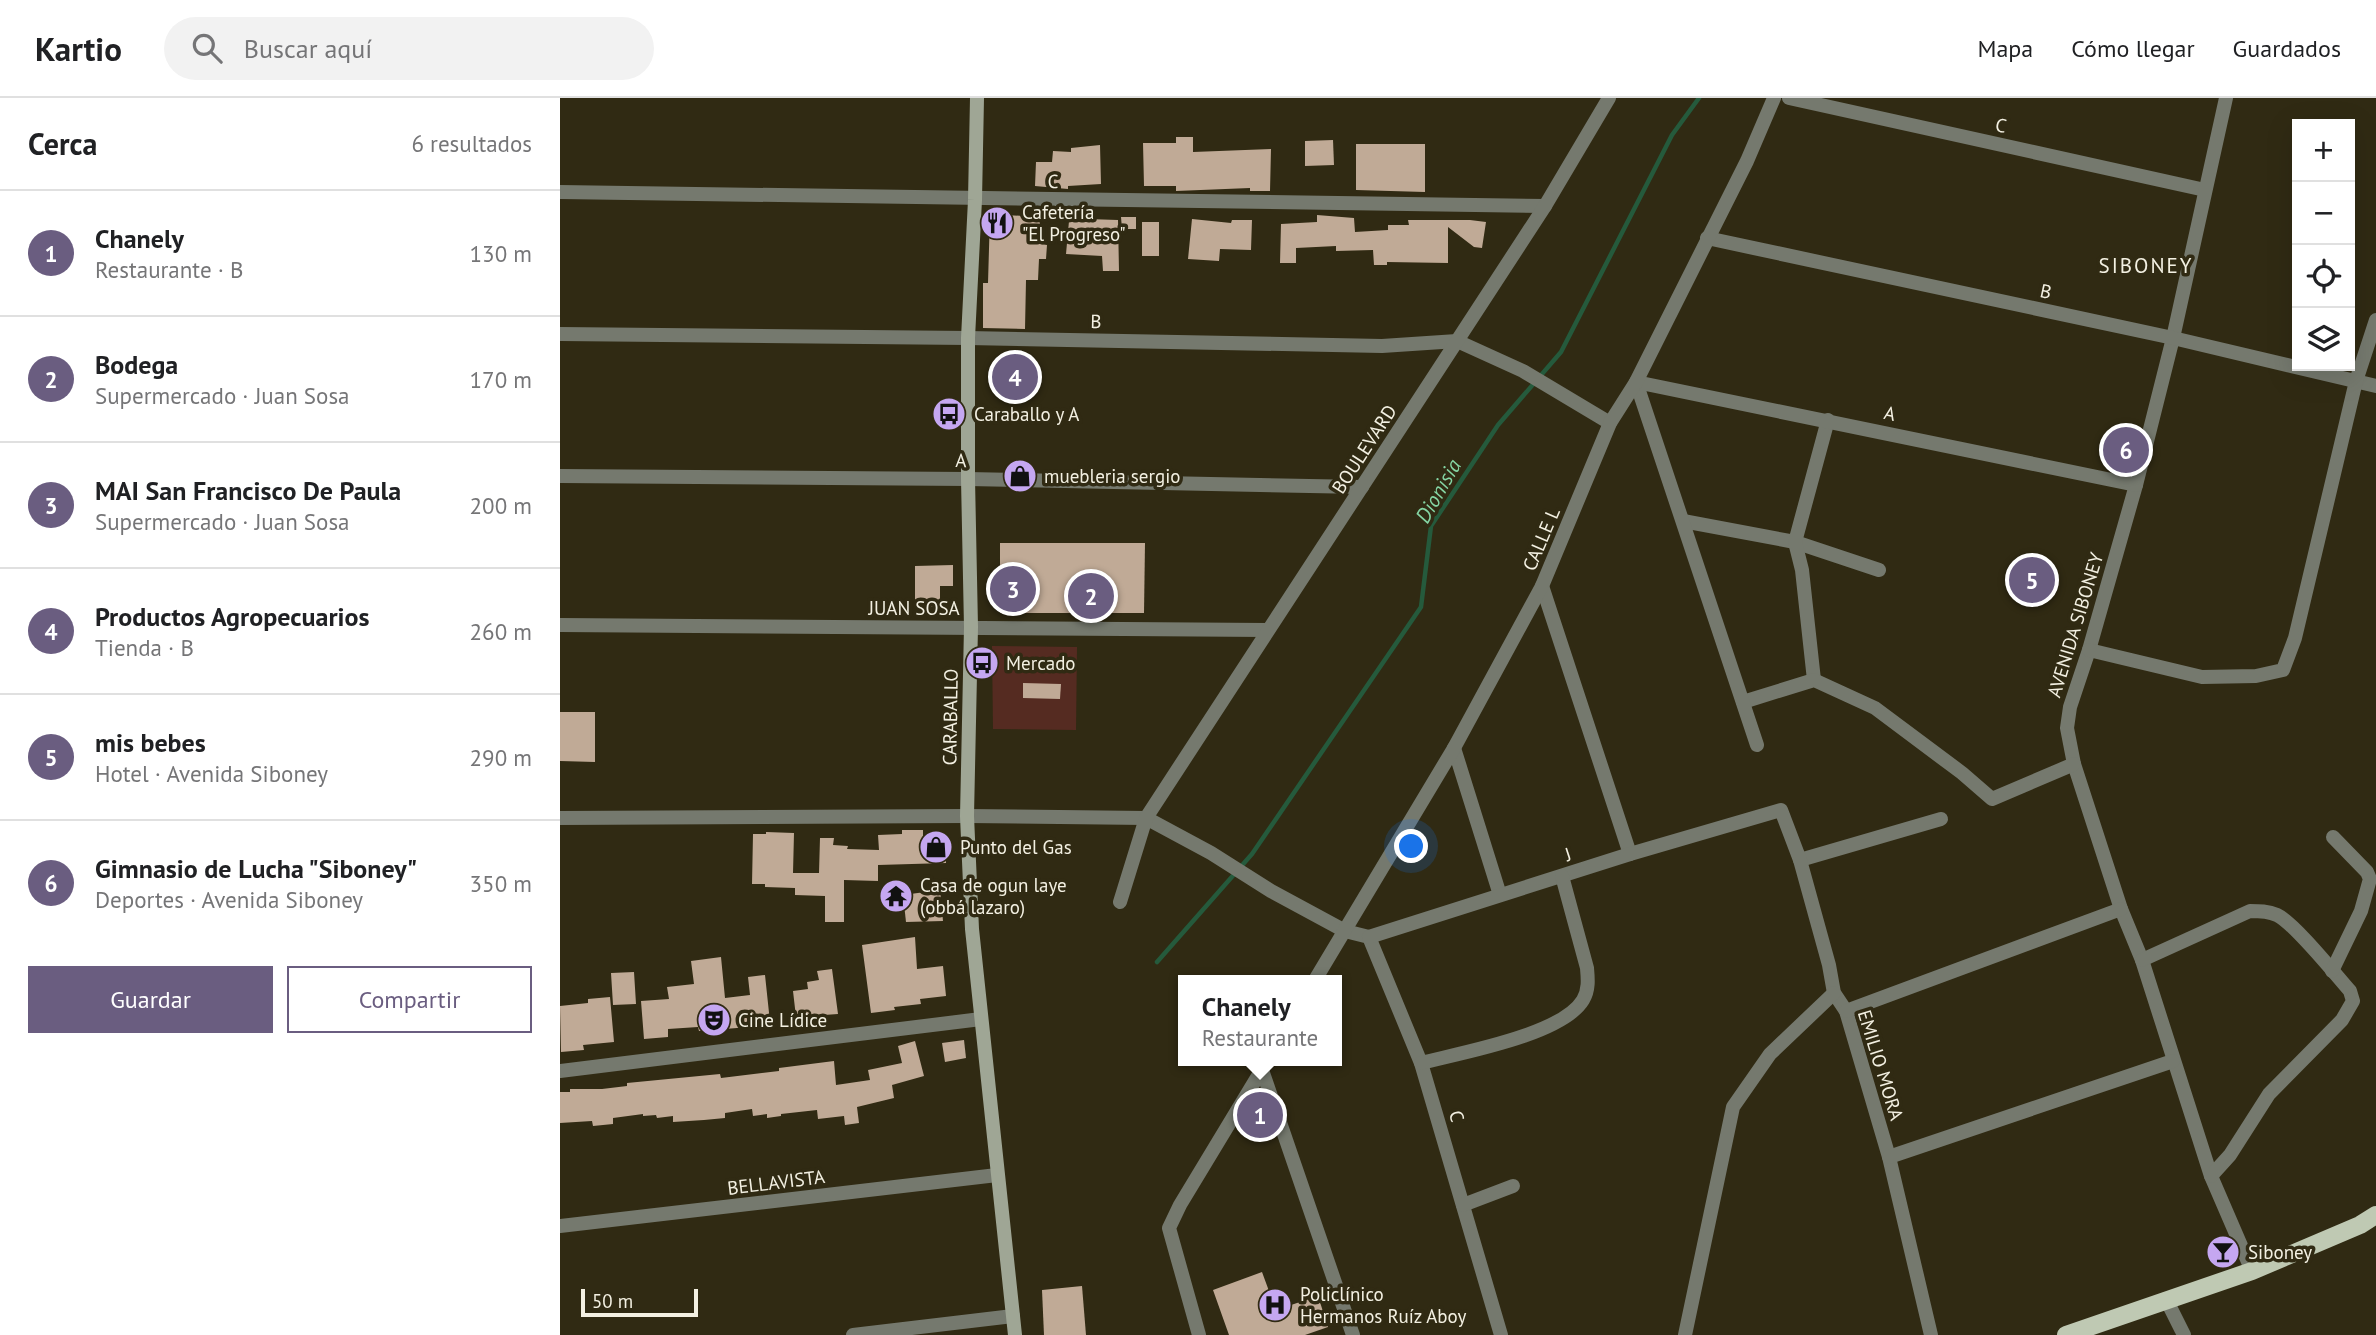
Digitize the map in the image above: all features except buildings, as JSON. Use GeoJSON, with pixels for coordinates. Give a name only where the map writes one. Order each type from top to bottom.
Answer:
{"type":"FeatureCollection","features":[{"type":"Feature","properties":{"kind":"main road"},"geometry":{"type":"LineString","coordinates":[[2066,1335],[2252,1271],[2360,1225],[2376,1215]]}},
{"type":"Feature","properties":{"kind":"street","name":"CARABALLO"},"geometry":{"type":"LineString","coordinates":[[977,98],[968,338],[971,627],[967,816],[972,929],[1015,1335]]}},
{"type":"Feature","properties":{"kind":"street","name":"BOULEVARD"},"geometry":{"type":"LineString","coordinates":[[1120,902],[1146,818],[1545,206],[1609,98]]}},
{"type":"Feature","properties":{"kind":"street","name":"CALLE L"},"geometry":{"type":"LineString","coordinates":[[1318,975],[1454,748],[1542,586],[1610,423],[1636,382],[1747,161],[1774,98]]}},
{"type":"Feature","properties":{"kind":"street","name":"C"},"geometry":{"type":"LineString","coordinates":[[1789,98],[2205,190]]}},
{"type":"Feature","properties":{"kind":"street","name":"AVENIDA SIBONEY"},"geometry":{"type":"LineString","coordinates":[[2226,98],[2173,338],[2136,485],[2070,707],[2067,728],[2074,764],[2211,1176],[2252,1271]]}},
{"type":"Feature","properties":{"kind":"street","name":"C"},"geometry":{"type":"LineString","coordinates":[[560,192],[975,200],[1545,206]]}},
{"type":"Feature","properties":{"kind":"street","name":"B"},"geometry":{"type":"LineString","coordinates":[[1707,238],[2173,338],[2376,386]]}},
{"type":"Feature","properties":{"kind":"street"},"geometry":{"type":"LineString","coordinates":[[2089,650],[2202,677],[2256,676],[2283,670],[2295,638],[2356,381],[2376,320]]}},
{"type":"Feature","properties":{"kind":"street","name":"B"},"geometry":{"type":"LineString","coordinates":[[560,334],[1382,346],[1457,341],[1522,371],[1610,423]]}},
{"type":"Feature","properties":{"kind":"street","name":"A"},"geometry":{"type":"LineString","coordinates":[[1636,382],[2136,485]]}},
{"type":"Feature","properties":{"kind":"street"},"geometry":{"type":"LineString","coordinates":[[1636,382],[1757,745]]}},
{"type":"Feature","properties":{"kind":"street"},"geometry":{"type":"LineString","coordinates":[[1814,680],[1802,570],[1795,542],[1828,420]]}},
{"type":"Feature","properties":{"kind":"street","name":"A"},"geometry":{"type":"LineString","coordinates":[[560,475],[968,479],[1362,487]]}},
{"type":"Feature","properties":{"kind":"street"},"geometry":{"type":"LineString","coordinates":[[1683,521],[1795,542],[1879,570]]}},
{"type":"Feature","properties":{"kind":"street"},"geometry":{"type":"LineString","coordinates":[[1542,586],[1630,854]]}},
{"type":"Feature","properties":{"kind":"street","name":"JUAN SOSA"},"geometry":{"type":"LineString","coordinates":[[560,625],[1267,630]]}},
{"type":"Feature","properties":{"kind":"street"},"geometry":{"type":"LineString","coordinates":[[1743,702],[1814,680],[1875,708],[1962,772],[1992,799],[2074,764]]}},
{"type":"Feature","properties":{"kind":"street"},"geometry":{"type":"LineString","coordinates":[[1454,748],[1500,895]]}},
{"type":"Feature","properties":{"kind":"street","name":"J"},"geometry":{"type":"LineString","coordinates":[[1369,937],[1630,854],[1781,810]]}},
{"type":"Feature","properties":{"kind":"street","name":"EMILIO MORA"},"geometry":{"type":"LineString","coordinates":[[1781,810],[1800,860],[1834,993],[1846,1011],[1889,1157],[1931,1335]]}},
{"type":"Feature","properties":{"kind":"street"},"geometry":{"type":"LineString","coordinates":[[560,818],[1146,818],[1345,931],[1369,937]]}},
{"type":"Feature","properties":{"kind":"street"},"geometry":{"type":"LineString","coordinates":[[1800,860],[1941,819]]}},
{"type":"Feature","properties":{"kind":"street"},"geometry":{"type":"LineString","coordinates":[[2332,971],[2361,911],[2370,879],[2367,872],[2333,837]]}},
{"type":"Feature","properties":{"kind":"street"},"geometry":{"type":"LineString","coordinates":[[1421,1063],[1538,1032],[1570,1013],[1583,1000],[1588,984],[1587,968],[1562,876]]}},
{"type":"Feature","properties":{"kind":"street"},"geometry":{"type":"LineString","coordinates":[[1846,1011],[2121,909]]}},
{"type":"Feature","properties":{"kind":"street"},"geometry":{"type":"LineString","coordinates":[[2141,960],[2250,911],[2264,911],[2278,915],[2350,991],[2353,1001],[2342,1020],[2269,1094],[2230,1155],[2211,1176]]}},
{"type":"Feature","properties":{"kind":"street","name":"C"},"geometry":{"type":"LineString","coordinates":[[1369,937],[1421,1063],[1501,1335]]}},
{"type":"Feature","properties":{"kind":"street"},"geometry":{"type":"LineString","coordinates":[[1685,1335],[1732,1107],[1770,1054],[1834,993]]}},
{"type":"Feature","properties":{"kind":"street"},"geometry":{"type":"LineString","coordinates":[[560,1071],[981,1019]]}},
{"type":"Feature","properties":{"kind":"street"},"geometry":{"type":"LineString","coordinates":[[1889,1157],[2173,1060]]}},
{"type":"Feature","properties":{"kind":"street"},"geometry":{"type":"LineString","coordinates":[[1199,1335],[1169,1228],[1263,1066]]}},
{"type":"Feature","properties":{"kind":"street"},"geometry":{"type":"LineString","coordinates":[[1264,1066],[1353,1335]]}},
{"type":"Feature","properties":{"kind":"street","name":"BELLAVISTA"},"geometry":{"type":"LineString","coordinates":[[560,1226],[997,1175]]}},
{"type":"Feature","properties":{"kind":"street"},"geometry":{"type":"LineString","coordinates":[[1463,1205],[1513,1186]]}},
{"type":"Feature","properties":{"kind":"street"},"geometry":{"type":"LineString","coordinates":[[2166,1299],[2184,1335]]}},
{"type":"Feature","properties":{"kind":"street"},"geometry":{"type":"LineString","coordinates":[[853,1335],[1013,1316]]}},
{"type":"Feature","properties":{"kind":"shaded area"},"geometry":{"type":"Polygon","coordinates":[[[992,646],[1077,647],[1076,730],[993,729],[992,646]]]}},
{"type":"Feature","properties":{"kind":"waterway","name":"Dionisia"},"geometry":{"type":"LineString","coordinates":[[1157,962],[1252,854],[1421,607],[1431,526],[1498,425],[1561,352],[1672,135],[1699,98]]}},
{"type":"Feature","properties":{"kind":"place","name":"Cafetería \"El Progreso\""},"geometry":{"type":"Point","coordinates":[997,223]}},
{"type":"Feature","properties":{"kind":"place","name":"Productos Agropecuarios"},"geometry":{"type":"Point","coordinates":[1015,377]}},
{"type":"Feature","properties":{"kind":"place","name":"Caraballo y A"},"geometry":{"type":"Point","coordinates":[949,414]}},
{"type":"Feature","properties":{"kind":"place","name":"Gimnasio de Lucha \"Siboney\""},"geometry":{"type":"Point","coordinates":[2126,450]}},
{"type":"Feature","properties":{"kind":"place","name":"muebleria sergio"},"geometry":{"type":"Point","coordinates":[1020,476]}},
{"type":"Feature","properties":{"kind":"place","name":"mis bebes"},"geometry":{"type":"Point","coordinates":[2032,580]}},
{"type":"Feature","properties":{"kind":"place","name":"MAI San Francisco De Paula"},"geometry":{"type":"Point","coordinates":[1013,589]}},
{"type":"Feature","properties":{"kind":"place","name":"Bodega"},"geometry":{"type":"Point","coordinates":[1091,596]}},
{"type":"Feature","properties":{"kind":"place","name":"Mercado"},"geometry":{"type":"Point","coordinates":[982,663]}},
{"type":"Feature","properties":{"kind":"place","name":"Punto del Gas"},"geometry":{"type":"Point","coordinates":[936,847]}},
{"type":"Feature","properties":{"kind":"place","name":"Casa de ogun laye (obbá lazaro)"},"geometry":{"type":"Point","coordinates":[896,896]}},
{"type":"Feature","properties":{"kind":"place","name":"Cine Lídice"},"geometry":{"type":"Point","coordinates":[714,1020]}},
{"type":"Feature","properties":{"kind":"place","name":"Chanely"},"geometry":{"type":"Point","coordinates":[1260,1115]}},
{"type":"Feature","properties":{"kind":"place","name":"Siboney"},"geometry":{"type":"Point","coordinates":[2223,1252]}},
{"type":"Feature","properties":{"kind":"place","name":"Policlínico Hermanos Ruíz Aboy"},"geometry":{"type":"Point","coordinates":[1275,1305]}},
{"type":"Feature","properties":{"kind":"district","name":"SIBONEY"},"geometry":{"type":"Point","coordinates":[2146,265]}}]}
